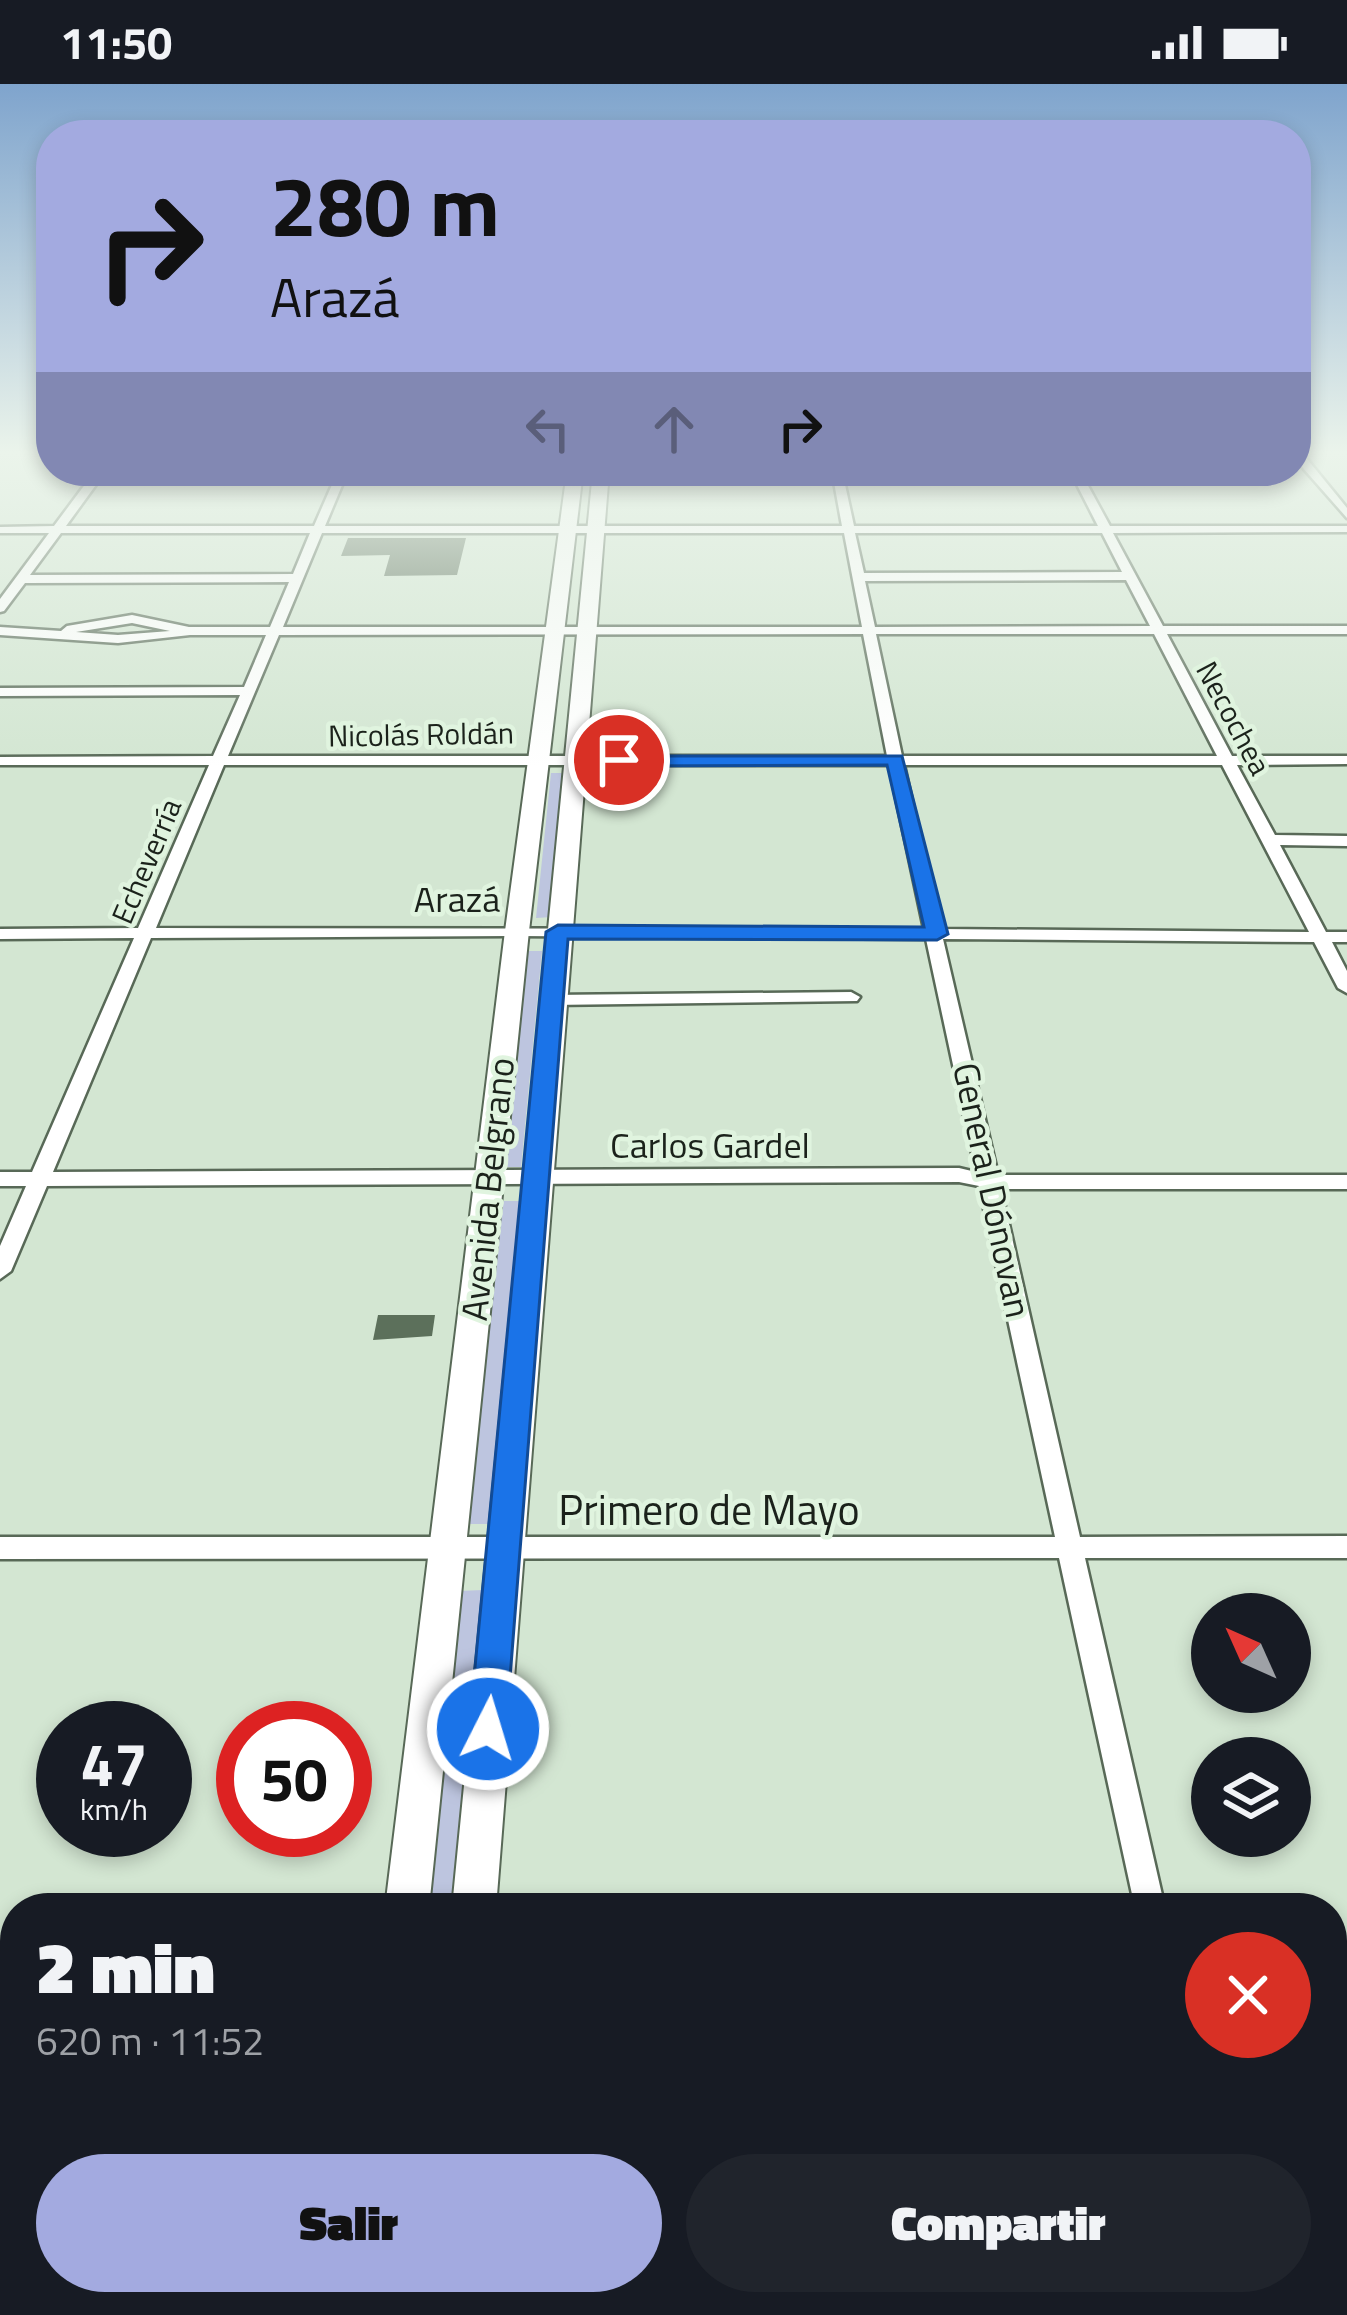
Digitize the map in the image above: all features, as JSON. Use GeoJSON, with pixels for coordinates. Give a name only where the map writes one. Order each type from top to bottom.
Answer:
{"type":"FeatureCollection","features":[{"type":"Feature","properties":{"kind":"main road","name":"Avenida Belgrano"},"geometry":{"type":"LineString","coordinates":[[408,1893],[517,931],[565,558]]}},
{"type":"Feature","properties":{"kind":"main road","name":"Avenida Belgrano"},"geometry":{"type":"LineString","coordinates":[[474,1893],[594,558]]}},
{"type":"Feature","properties":{"kind":"street"},"geometry":{"type":"LineString","coordinates":[[0,608],[35,558]]}},
{"type":"Feature","properties":{"kind":"street","name":"Echeverría"},"geometry":{"type":"LineString","coordinates":[[0,1271],[305,558]]}},
{"type":"Feature","properties":{"kind":"street","name":"General Dónovan"},"geometry":{"type":"LineString","coordinates":[[857,558],[896,760],[1147,1893]]}},
{"type":"Feature","properties":{"kind":"street","name":"Necochea"},"geometry":{"type":"LineString","coordinates":[[1119,558],[1347,988]]}},
{"type":"Feature","properties":{"kind":"street"},"geometry":{"type":"LineString","coordinates":[[861,577],[1128,576]]}},
{"type":"Feature","properties":{"kind":"street"},"geometry":{"type":"LineString","coordinates":[[20,579],[297,578]]}},
{"type":"Feature","properties":{"kind":"street"},"geometry":{"type":"LineString","coordinates":[[57,632],[132,619],[190,631]]}},
{"type":"Feature","properties":{"kind":"street"},"geometry":{"type":"LineString","coordinates":[[0,631],[57,632],[126,642],[190,631],[274,630],[1347,630]]}},
{"type":"Feature","properties":{"kind":"street"},"geometry":{"type":"LineString","coordinates":[[0,692],[249,691]]}},
{"type":"Feature","properties":{"kind":"street","name":"Nicolás Roldán"},"geometry":{"type":"LineString","coordinates":[[0,761],[1347,760]]}},
{"type":"Feature","properties":{"kind":"street"},"geometry":{"type":"LineString","coordinates":[[1269,840],[1347,841]]}},
{"type":"Feature","properties":{"kind":"street","name":"Arazá"},"geometry":{"type":"LineString","coordinates":[[0,934],[517,931],[1347,937]]}},
{"type":"Feature","properties":{"kind":"street"},"geometry":{"type":"LineString","coordinates":[[551,1000],[851,997]]}},
{"type":"Feature","properties":{"kind":"street","name":"Carlos Gardel"},"geometry":{"type":"LineString","coordinates":[[0,1179],[959,1175],[992,1182],[1347,1182]]}},
{"type":"Feature","properties":{"kind":"street","name":"Primero de Mayo"},"geometry":{"type":"LineString","coordinates":[[0,1547],[1347,1547]]}},
{"type":"Feature","properties":{"kind":"shaded area"},"geometry":{"type":"Polygon","coordinates":[[[551,773],[566,773],[552,917],[536,918],[551,773]]]}},
{"type":"Feature","properties":{"kind":"shaded area"},"geometry":{"type":"Polygon","coordinates":[[[528,951],[542,951],[521,1167],[504,1167],[528,951]]]}},
{"type":"Feature","properties":{"kind":"shaded area"},"geometry":{"type":"Polygon","coordinates":[[[503,1201],[521,1201],[490,1524],[467,1524],[503,1201]]]}},
{"type":"Feature","properties":{"kind":"shaded area"},"geometry":{"type":"Polygon","coordinates":[[[483,1590],[453,1893],[426,1893],[459,1591],[483,1590]]]}},
{"type":"Feature","properties":{"kind":"building"},"geometry":{"type":"Polygon","coordinates":[[[389,558],[461,558],[457,575],[384,576],[389,558]]]}},
{"type":"Feature","properties":{"kind":"building"},"geometry":{"type":"Polygon","coordinates":[[[378,1315],[435,1315],[432,1336],[373,1340],[378,1315]]]}},
{"type":"Feature","properties":{"kind":"route"},"geometry":{"type":"LineString","coordinates":[[488,1729],[558,932],[937,934],[896,760],[619,760]]}}]}
